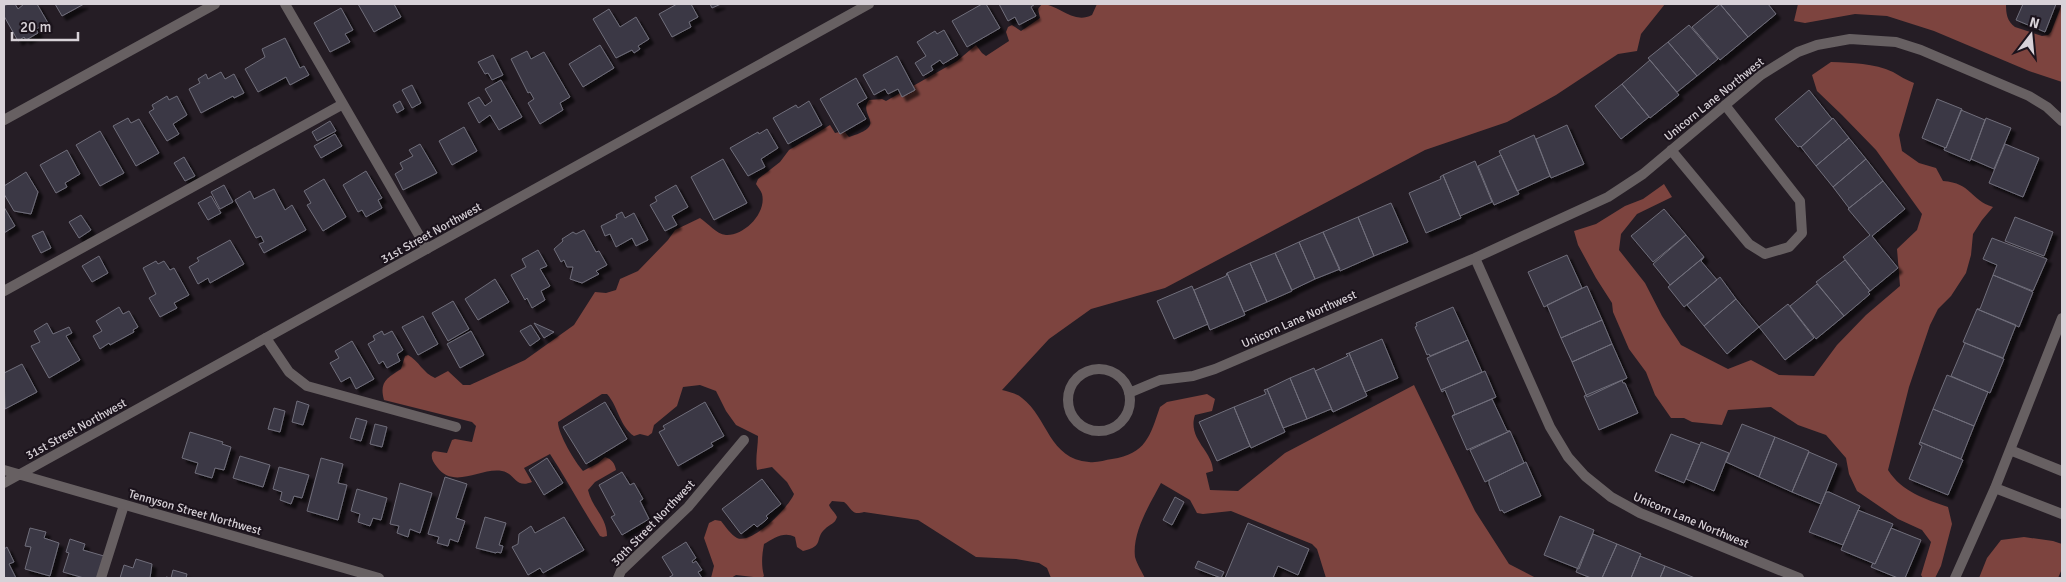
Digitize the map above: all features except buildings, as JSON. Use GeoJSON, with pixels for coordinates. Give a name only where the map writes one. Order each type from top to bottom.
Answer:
{"type":"FeatureCollection","features":[{"type":"Feature","properties":{"kind":"street"},"geometry":{"type":"LineString","coordinates":[[4,120],[215,4]]}},
{"type":"Feature","properties":{"kind":"street"},"geometry":{"type":"LineString","coordinates":[[285,4],[427,249]]}},
{"type":"Feature","properties":{"kind":"street","name":"31st Street Northwest"},"geometry":{"type":"LineString","coordinates":[[4,483],[869,4]]}},
{"type":"Feature","properties":{"kind":"street","name":"Unicorn Lane Northwest"},"geometry":{"type":"LineString","coordinates":[[1129,392],[1160,380],[1193,376],[1214,369],[1475,258],[1608,197],[1638,178],[1766,71],[1804,50],[1837,40],[1870,39],[1896,42],[1915,48],[2030,96],[2047,107],[2062,121]]}},
{"type":"Feature","properties":{"kind":"street"},"geometry":{"type":"LineString","coordinates":[[4,291],[344,104]]}},
{"type":"Feature","properties":{"kind":"street"},"geometry":{"type":"LineString","coordinates":[[1671,150],[1748,244],[1765,254],[1790,248],[1802,233],[1800,201],[1725,105]]}},
{"type":"Feature","properties":{"kind":"street","name":"Unicorn Lane Northwest"},"geometry":{"type":"LineString","coordinates":[[1475,258],[1550,427],[1568,457],[1585,476],[1611,497],[1640,513],[1799,578]]}},
{"type":"Feature","properties":{"kind":"street"},"geometry":{"type":"LineString","coordinates":[[1955,578],[1995,488],[2062,318]]}},
{"type":"Feature","properties":{"kind":"street"},"geometry":{"type":"LineString","coordinates":[[266,338],[289,372],[307,386],[456,427]]}},
{"type":"Feature","properties":{"kind":"street"},"geometry":{"type":"LineString","coordinates":[[1099,369],[1109,371],[1118,376],[1125,383],[1129,392],[1128,412],[1122,421],[1105,431],[1095,431],[1081,425],[1071,414],[1068,404],[1073,384],[1079,377],[1099,369]]}},
{"type":"Feature","properties":{"kind":"street","name":"30th Street Northwest"},"geometry":{"type":"LineString","coordinates":[[618,578],[621,571],[688,507],[744,440]]}},
{"type":"Feature","properties":{"kind":"street"},"geometry":{"type":"LineString","coordinates":[[2010,450],[2062,470]]}},
{"type":"Feature","properties":{"kind":"street","name":"Tennyson Street Northwest"},"geometry":{"type":"LineString","coordinates":[[4,470],[379,578]]}},
{"type":"Feature","properties":{"kind":"street"},"geometry":{"type":"LineString","coordinates":[[1995,488],[2062,514]]}},
{"type":"Feature","properties":{"kind":"street"},"geometry":{"type":"LineString","coordinates":[[102,578],[124,505]]}},
{"type":"Feature","properties":{"kind":"shaded area"},"geometry":{"type":"Polygon","coordinates":[[[1042,4],[1054,7],[1078,18],[1092,15],[1097,4],[1665,4],[1641,34],[1637,51],[1618,54],[1556,95],[1507,122],[1425,150],[1165,288],[1091,309],[1049,339],[1002,390],[1017,395],[1031,406],[1057,446],[1065,454],[1076,459],[1092,462],[1123,457],[1139,448],[1149,435],[1160,407],[1167,402],[1207,394],[1215,399],[1212,411],[1195,415],[1193,423],[1197,438],[1212,464],[1213,471],[1206,473],[1210,490],[1238,491],[1285,453],[1414,385],[1475,511],[1509,564],[1536,578],[1326,578],[1317,549],[1312,544],[1231,511],[1197,513],[1190,500],[1161,483],[1147,509],[1136,538],[1135,557],[1145,578],[1051,578],[1047,568],[1039,563],[1016,559],[976,557],[918,520],[864,512],[857,513],[852,511],[844,502],[832,501],[829,505],[837,517],[834,523],[822,533],[814,547],[803,551],[797,547],[795,537],[791,535],[779,536],[764,544],[762,568],[764,576],[762,578],[736,575],[731,578],[711,578],[714,566],[704,538],[709,523],[715,520],[721,521],[735,537],[744,539],[752,536],[769,524],[791,500],[794,494],[787,482],[772,467],[757,470],[758,436],[736,425],[726,411],[716,391],[700,385],[683,387],[677,406],[654,425],[652,433],[648,436],[640,434],[634,436],[629,432],[607,394],[602,394],[558,422],[564,440],[583,471],[605,457],[611,460],[615,466],[616,470],[595,482],[588,490],[605,523],[607,536],[603,537],[600,536],[593,526],[550,454],[524,468],[532,482],[526,484],[518,482],[502,471],[451,477],[444,474],[437,467],[432,453],[434,451],[447,453],[452,440],[455,439],[472,442],[476,426],[472,422],[384,400],[383,385],[388,378],[401,369],[405,356],[408,355],[435,378],[448,371],[463,385],[470,385],[525,360],[574,325],[595,292],[606,293],[616,290],[620,279],[638,271],[668,240],[675,230],[700,218],[722,234],[740,232],[753,222],[761,209],[763,201],[762,194],[756,184],[758,179],[780,162],[789,150],[830,125],[835,133],[844,131],[849,137],[861,133],[870,124],[866,106],[869,100],[882,99],[886,101],[900,93],[915,90],[913,86],[957,61],[976,45],[986,56],[1009,41],[1006,32],[1008,27],[1012,25],[1021,31],[1040,18],[1038,9],[1042,4]]]}},
{"type":"Feature","properties":{"kind":"shaded area"},"geometry":{"type":"Polygon","coordinates":[[[1798,4],[2006,4],[2006,11],[2012,25],[2042,36],[2048,35],[2051,32],[2062,4],[2062,82],[2029,71],[1934,31],[1887,16],[1855,14],[1805,23],[1794,21],[1798,4]]]}},
{"type":"Feature","properties":{"kind":"shaded area"},"geometry":{"type":"Polygon","coordinates":[[[1831,62],[1863,64],[1886,69],[1914,83],[1899,135],[1902,151],[1919,163],[1936,168],[1943,181],[1953,182],[1966,188],[1985,204],[1993,207],[1973,234],[1971,255],[1966,273],[1951,296],[1938,309],[1930,325],[1909,387],[1888,470],[1900,484],[1915,494],[1948,507],[1952,524],[1941,566],[1935,578],[1923,578],[1921,575],[1931,542],[1922,530],[1898,519],[1857,491],[1849,474],[1846,458],[1826,435],[1798,425],[1771,407],[1728,410],[1722,425],[1692,422],[1684,418],[1671,418],[1655,395],[1646,372],[1629,349],[1613,312],[1612,303],[1578,245],[1574,231],[1596,224],[1625,206],[1643,199],[1664,184],[1672,197],[1637,214],[1621,234],[1619,250],[1645,283],[1662,316],[1681,345],[1728,369],[1751,360],[1779,375],[1814,376],[1837,345],[1866,315],[1900,286],[1897,249],[1917,230],[1922,214],[1876,150],[1817,91],[1812,75],[1831,62]]]}},
{"type":"Feature","properties":{"kind":"shaded area"},"geometry":{"type":"Polygon","coordinates":[[[2024,537],[2062,544],[2062,569],[2058,578],[1979,578],[1987,558],[2001,540],[2024,537]]]}}]}
